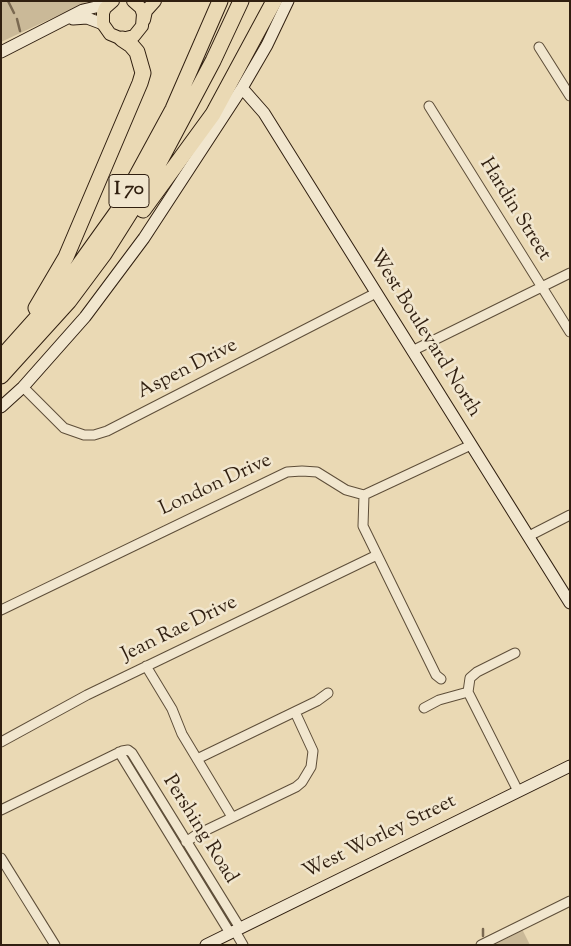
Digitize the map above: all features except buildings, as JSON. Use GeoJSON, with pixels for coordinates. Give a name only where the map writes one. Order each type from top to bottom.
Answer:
{"type":"FeatureCollection","features":[{"type":"Feature","properties":{"kind":"highway","name":"I 70"},"geometry":{"type":"LineString","coordinates":[[1,358],[59,293],[117,212],[173,109],[220,1]]}},
{"type":"Feature","properties":{"kind":"highway","name":"I 70"},"geometry":{"type":"LineString","coordinates":[[1,376],[69,300],[104,254],[145,189],[241,1]]}},
{"type":"Feature","properties":{"kind":"highway"},"geometry":{"type":"LineString","coordinates":[[104,254],[119,243],[213,114],[274,1]]}},
{"type":"Feature","properties":{"kind":"highway"},"geometry":{"type":"LineString","coordinates":[[19,337],[66,257],[140,82],[143,73],[136,52],[131,45],[122,39]]}},
{"type":"Feature","properties":{"kind":"main road"},"geometry":{"type":"LineString","coordinates":[[134,1],[141,8],[144,20]]}},
{"type":"Feature","properties":{"kind":"main road"},"geometry":{"type":"LineString","coordinates":[[69,19],[87,18],[103,24],[110,34],[122,39],[128,39],[139,32],[146,12],[154,1]]}},
{"type":"Feature","properties":{"kind":"main road"},"geometry":{"type":"LineString","coordinates":[[1,407],[23,387],[85,317],[144,238],[242,88],[267,45],[288,1]]}},
{"type":"Feature","properties":{"kind":"main road"},"geometry":{"type":"LineString","coordinates":[[1,52],[69,19],[83,10],[110,3]]}},
{"type":"Feature","properties":{"kind":"main road"},"geometry":{"type":"LineString","coordinates":[[103,24],[103,13],[110,3]]}},
{"type":"Feature","properties":{"kind":"main road","name":"West Boulevard North"},"geometry":{"type":"LineString","coordinates":[[242,88],[264,113],[570,603]]}},
{"type":"Feature","properties":{"kind":"main road","name":"West Worley Street"},"geometry":{"type":"LineString","coordinates":[[206,945],[570,766]]}},
{"type":"Feature","properties":{"kind":"street"},"geometry":{"type":"LineString","coordinates":[[539,47],[570,96]]}},
{"type":"Feature","properties":{"kind":"street","name":"Hardin Street"},"geometry":{"type":"LineString","coordinates":[[429,106],[570,332]]}},
{"type":"Feature","properties":{"kind":"street"},"geometry":{"type":"LineString","coordinates":[[412,351],[570,273]]}},
{"type":"Feature","properties":{"kind":"street","name":"Aspen Drive"},"geometry":{"type":"LineString","coordinates":[[23,387],[64,428],[84,435],[94,435],[107,431],[376,293]]}},
{"type":"Feature","properties":{"kind":"street"},"geometry":{"type":"LineString","coordinates":[[441,679],[436,674],[363,526],[364,495],[471,445]]}},
{"type":"Feature","properties":{"kind":"street","name":"London Drive"},"geometry":{"type":"LineString","coordinates":[[1,610],[287,472],[317,472],[346,490],[364,495]]}},
{"type":"Feature","properties":{"kind":"street"},"geometry":{"type":"LineString","coordinates":[[528,536],[570,515]]}},
{"type":"Feature","properties":{"kind":"street","name":"Jean Rae Drive"},"geometry":{"type":"LineString","coordinates":[[1,742],[146,666],[377,554]]}},
{"type":"Feature","properties":{"kind":"street"},"geometry":{"type":"LineString","coordinates":[[515,653],[477,672],[470,678],[468,692],[518,791]]}},
{"type":"Feature","properties":{"kind":"street"},"geometry":{"type":"LineString","coordinates":[[146,666],[172,709],[182,734],[232,818]]}},
{"type":"Feature","properties":{"kind":"street"},"geometry":{"type":"LineString","coordinates":[[424,708],[439,700],[468,692]]}},
{"type":"Feature","properties":{"kind":"street"},"geometry":{"type":"LineString","coordinates":[[197,759],[295,712],[328,693]]}},
{"type":"Feature","properties":{"kind":"street"},"geometry":{"type":"LineString","coordinates":[[186,842],[196,835],[296,787],[308,774],[313,751],[295,712]]}},
{"type":"Feature","properties":{"kind":"street"},"geometry":{"type":"LineString","coordinates":[[1,810],[123,751],[235,931]]}},
{"type":"Feature","properties":{"kind":"street","name":"Pershing Road"},"geometry":{"type":"LineString","coordinates":[[123,751],[132,753],[186,842],[243,945]]}},
{"type":"Feature","properties":{"kind":"street"},"geometry":{"type":"LineString","coordinates":[[1,858],[55,945]]}},
{"type":"Feature","properties":{"kind":"street"},"geometry":{"type":"LineString","coordinates":[[481,945],[570,901]]}},
{"type":"Feature","properties":{"kind":"shaded area"},"geometry":{"type":"Polygon","coordinates":[[[1,1],[89,1],[1,42],[1,1]]]}},
{"type":"Feature","properties":{"kind":"shaded area"},"geometry":{"type":"Polygon","coordinates":[[[522,929],[530,945],[489,945],[522,929]]]}},
{"type":"Feature","properties":{"kind":"waterway"},"geometry":{"type":"LineString","coordinates":[[8,1],[14,13]]}},
{"type":"Feature","properties":{"kind":"waterway"},"geometry":{"type":"LineString","coordinates":[[17,19],[20,31]]}},
{"type":"Feature","properties":{"kind":"waterway"},"geometry":{"type":"LineString","coordinates":[[483,929],[483,936]]}}]}
